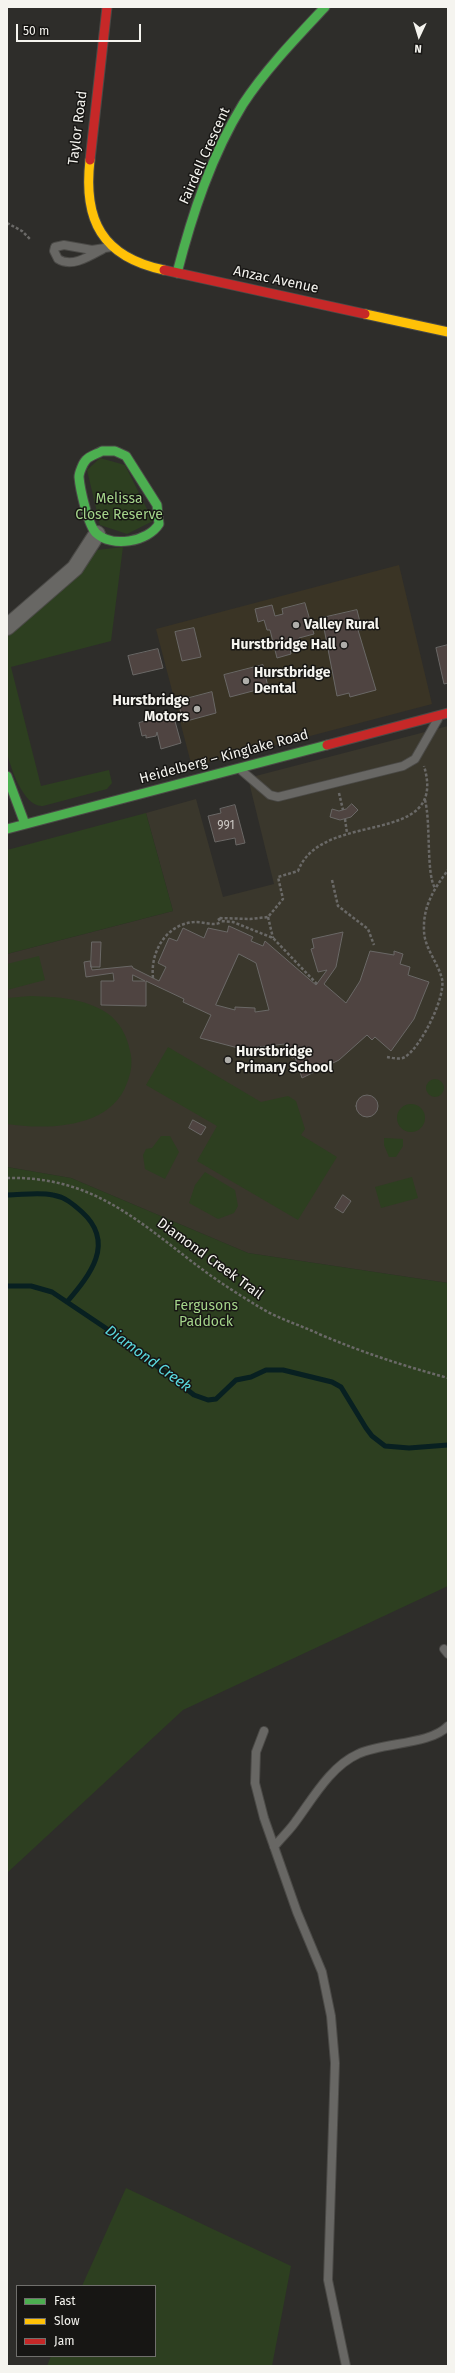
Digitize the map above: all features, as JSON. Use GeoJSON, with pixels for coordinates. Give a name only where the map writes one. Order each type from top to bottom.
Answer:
{"type":"FeatureCollection","features":[{"type":"Feature","properties":{"kind":"street","name":"Taylor Road"},"geometry":{"type":"LineString","coordinates":[[107,7],[87,186],[89,204],[94,218],[99,229],[114,247]]}},
{"type":"Feature","properties":{"kind":"street","name":"Fairdell Crescent"},"geometry":{"type":"LineString","coordinates":[[177,273],[191,224],[215,159],[235,118],[266,74],[325,7]]}},
{"type":"Feature","properties":{"kind":"street","name":"Anzac Avenue"},"geometry":{"type":"LineString","coordinates":[[114,247],[136,262],[177,273],[448,332]]}},
{"type":"Feature","properties":{"kind":"street"},"geometry":{"type":"LineString","coordinates":[[102,451],[115,451],[126,456],[132,462],[157,505],[159,524],[148,536],[136,540],[113,540],[97,534],[88,518],[79,476],[83,465],[90,457],[102,451]]}},
{"type":"Feature","properties":{"kind":"street"},"geometry":{"type":"LineString","coordinates":[[7,627],[75,568],[97,534]]}},
{"type":"Feature","properties":{"kind":"street","name":"Heidelberg – Kinglake Road"},"geometry":{"type":"LineString","coordinates":[[7,829],[444,714]]}},
{"type":"Feature","properties":{"kind":"street"},"geometry":{"type":"LineString","coordinates":[[7,776],[25,824]]}},
{"type":"Feature","properties":{"kind":"lane"},"geometry":{"type":"LineString","coordinates":[[103,249],[80,260],[69,263],[58,259],[54,251],[55,247],[61,245],[87,250],[114,247]]}},
{"type":"Feature","properties":{"kind":"lane"},"geometry":{"type":"LineString","coordinates":[[239,768],[270,795],[278,797],[403,766],[411,762],[417,756],[444,714]]}},
{"type":"Feature","properties":{"kind":"lane"},"geometry":{"type":"LineString","coordinates":[[274,1847],[295,1823],[317,1792],[343,1764],[358,1754],[381,1746],[432,1736],[448,1726]]}},
{"type":"Feature","properties":{"kind":"lane"},"geometry":{"type":"LineString","coordinates":[[264,1731],[256,1752],[255,1783],[274,1847],[297,1912],[322,1972],[332,2016],[335,2063],[328,2280],[346,2366]]}},
{"type":"Feature","properties":{"kind":"path"},"geometry":{"type":"LineString","coordinates":[[7,223],[22,231],[31,240]]}},
{"type":"Feature","properties":{"kind":"path"},"geometry":{"type":"LineString","coordinates":[[221,922],[218,919],[220,917],[250,919],[268,917],[283,899],[278,877],[296,872],[301,860],[322,844],[347,833],[386,824],[408,816],[421,807],[424,800],[427,777],[423,764],[417,756]]}},
{"type":"Feature","properties":{"kind":"path"},"geometry":{"type":"LineString","coordinates":[[424,800],[430,826],[431,876],[435,888]]}},
{"type":"Feature","properties":{"kind":"path"},"geometry":{"type":"LineString","coordinates":[[345,819],[347,833]]}},
{"type":"Feature","properties":{"kind":"path"},"geometry":{"type":"LineString","coordinates":[[387,1057],[400,1058],[408,1054],[427,1027],[440,997],[442,978],[426,944],[424,930],[427,905],[435,888],[448,870]]}},
{"type":"Feature","properties":{"kind":"path"},"geometry":{"type":"LineString","coordinates":[[332,880],[338,906],[368,929],[374,946]]}},
{"type":"Feature","properties":{"kind":"path"},"geometry":{"type":"LineString","coordinates":[[268,917],[273,938]]}},
{"type":"Feature","properties":{"kind":"path"},"geometry":{"type":"LineString","coordinates":[[153,978],[153,963],[157,952],[164,938],[171,930],[189,923],[202,922],[217,924],[221,922],[233,922],[273,938],[317,984]]}},
{"type":"Feature","properties":{"kind":"path","name":"Diamond Creek Trail"},"geometry":{"type":"LineString","coordinates":[[7,1178],[68,1185],[99,1197],[131,1215],[204,1271],[268,1312],[354,1350],[414,1370],[448,1378]]}},
{"type":"Feature","properties":{"kind":"shaded area"},"geometry":{"type":"Polygon","coordinates":[[[399,565],[432,704],[192,767],[156,629],[399,565]]]}},
{"type":"Feature","properties":{"kind":"shaded area","name":"Hurstbridge Primary School"},"geometry":{"type":"Polygon","coordinates":[[[448,726],[448,1283],[248,1253],[71,1178],[7,1167],[7,954],[173,911],[146,813],[196,799],[223,897],[274,884],[248,778],[448,726]]]}},
{"type":"Feature","properties":{"kind":"green space","name":"Melissa Close Reserve"},"geometry":{"type":"Polygon","coordinates":[[[100,458],[125,465],[153,521],[127,534],[100,525],[87,470],[100,458]]]}},
{"type":"Feature","properties":{"kind":"green space"},"geometry":{"type":"Polygon","coordinates":[[[123,547],[111,641],[11,667],[41,786],[109,770],[112,783],[107,789],[43,806],[36,805],[24,794],[19,785],[11,767],[7,752],[7,637],[57,592],[97,550],[123,547]]]}},
{"type":"Feature","properties":{"kind":"green space"},"geometry":{"type":"Polygon","coordinates":[[[146,813],[173,911],[7,954],[7,850],[146,813]]]}},
{"type":"Feature","properties":{"kind":"green space"},"geometry":{"type":"Polygon","coordinates":[[[39,956],[45,980],[7,990],[7,964],[39,956]]]}},
{"type":"Feature","properties":{"kind":"green space"},"geometry":{"type":"Polygon","coordinates":[[[31,996],[80,1001],[107,1013],[119,1025],[129,1045],[131,1055],[130,1075],[119,1098],[107,1110],[92,1118],[76,1123],[58,1126],[40,1127],[7,1124],[7,998],[31,996]]]}},
{"type":"Feature","properties":{"kind":"green space"},"geometry":{"type":"Polygon","coordinates":[[[168,1047],[261,1102],[288,1096],[296,1101],[305,1129],[301,1135],[337,1157],[298,1220],[197,1161],[217,1126],[146,1085],[168,1047]]]}},
{"type":"Feature","properties":{"kind":"green space"},"geometry":{"type":"Polygon","coordinates":[[[435,1079],[441,1082],[444,1088],[441,1094],[435,1097],[429,1094],[426,1088],[429,1082],[435,1079]]]}},
{"type":"Feature","properties":{"kind":"green space"},"geometry":{"type":"Polygon","coordinates":[[[411,1104],[421,1108],[425,1118],[421,1128],[411,1132],[401,1128],[397,1118],[401,1108],[411,1104]]]}},
{"type":"Feature","properties":{"kind":"green space"},"geometry":{"type":"Polygon","coordinates":[[[161,1136],[170,1136],[179,1152],[165,1179],[145,1169],[143,1155],[146,1149],[152,1148],[161,1136]]]}},
{"type":"Feature","properties":{"kind":"green space"},"geometry":{"type":"Polygon","coordinates":[[[384,1138],[403,1139],[403,1146],[396,1157],[389,1157],[384,1145],[384,1138]]]}},
{"type":"Feature","properties":{"kind":"green space","name":"Fergusons Paddock"},"geometry":{"type":"Polygon","coordinates":[[[7,1167],[71,1178],[248,1253],[448,1283],[448,1586],[183,1710],[7,1873],[7,1167]]]}},
{"type":"Feature","properties":{"kind":"green space"},"geometry":{"type":"Polygon","coordinates":[[[205,1172],[235,1190],[238,1206],[234,1213],[218,1219],[189,1203],[195,1185],[205,1172]]]}},
{"type":"Feature","properties":{"kind":"green space"},"geometry":{"type":"Polygon","coordinates":[[[412,1177],[418,1198],[381,1208],[375,1187],[412,1177]]]}},
{"type":"Feature","properties":{"kind":"green space"},"geometry":{"type":"Polygon","coordinates":[[[126,2188],[291,2266],[272,2366],[47,2366],[51,2357],[156,2357],[156,2285],[82,2285],[126,2188]]]}},
{"type":"Feature","properties":{"kind":"building"},"geometry":{"type":"Polygon","coordinates":[[[305,603],[314,634],[299,638],[301,647],[290,649],[291,654],[277,658],[270,630],[267,630],[264,620],[258,622],[255,609],[272,605],[275,616],[283,614],[282,609],[305,603]]]}},
{"type":"Feature","properties":{"kind":"building","name":"Hurstbridge Hall"},"geometry":{"type":"Polygon","coordinates":[[[357,610],[362,630],[358,630],[376,690],[350,697],[349,693],[337,696],[322,618],[357,610]]]}},
{"type":"Feature","properties":{"kind":"building"},"geometry":{"type":"Polygon","coordinates":[[[194,628],[201,657],[182,661],[175,632],[194,628]]]}},
{"type":"Feature","properties":{"kind":"building"},"geometry":{"type":"Polygon","coordinates":[[[448,645],[448,683],[444,684],[436,648],[448,645]]]}},
{"type":"Feature","properties":{"kind":"building"},"geometry":{"type":"Polygon","coordinates":[[[158,649],[163,668],[133,675],[128,656],[158,649]]]}},
{"type":"Feature","properties":{"kind":"building","name":"Hurstbridge Dental"},"geometry":{"type":"Polygon","coordinates":[[[263,665],[268,687],[230,697],[224,675],[263,665]]]}},
{"type":"Feature","properties":{"kind":"building","name":"Hurstbridge Motors"},"geometry":{"type":"Polygon","coordinates":[[[212,692],[216,713],[183,722],[178,701],[212,692]]]}},
{"type":"Feature","properties":{"kind":"building"},"geometry":{"type":"Polygon","coordinates":[[[173,714],[181,743],[161,749],[157,732],[156,736],[146,738],[146,735],[142,736],[139,723],[173,714]]]}},
{"type":"Feature","properties":{"kind":"building"},"geometry":{"type":"Polygon","coordinates":[[[352,804],[358,810],[351,817],[340,820],[330,817],[332,809],[339,811],[346,809],[352,804]]]}},
{"type":"Feature","properties":{"kind":"building"},"geometry":{"type":"Polygon","coordinates":[[[235,805],[245,843],[236,845],[235,838],[215,842],[208,816],[221,813],[220,809],[235,805]]]}},
{"type":"Feature","properties":{"kind":"building"},"geometry":{"type":"Polygon","coordinates":[[[229,926],[253,937],[251,941],[263,946],[265,941],[316,985],[327,970],[318,972],[311,949],[314,948],[312,939],[343,932],[336,967],[324,984],[346,1003],[360,981],[370,951],[394,955],[394,951],[403,954],[400,964],[410,967],[408,975],[429,982],[414,1019],[391,1051],[375,1037],[372,1040],[367,1035],[339,1060],[302,1078],[295,1057],[292,1058],[285,1044],[242,1049],[200,1038],[211,1015],[183,1002],[184,999],[146,981],[146,1006],[101,1005],[101,981],[114,981],[113,973],[86,977],[84,962],[90,961],[92,970],[132,966],[133,968],[159,981],[166,967],[158,963],[169,938],[177,941],[183,928],[204,938],[208,928],[227,932],[229,926]],[[239,954],[216,1005],[235,1010],[235,1007],[255,1008],[255,1012],[269,1010],[256,963],[239,954]],[[133,975],[133,981],[145,981],[133,975]]]}},
{"type":"Feature","properties":{"kind":"building"},"geometry":{"type":"Polygon","coordinates":[[[92,942],[101,942],[100,967],[91,967],[92,942]]]}},
{"type":"Feature","properties":{"kind":"building"},"geometry":{"type":"Polygon","coordinates":[[[367,1095],[375,1098],[378,1106],[375,1114],[367,1117],[359,1114],[356,1106],[359,1098],[367,1095]]]}},
{"type":"Feature","properties":{"kind":"building"},"geometry":{"type":"Polygon","coordinates":[[[193,1120],[206,1127],[201,1135],[189,1128],[193,1120]]]}},
{"type":"Feature","properties":{"kind":"building"},"geometry":{"type":"Polygon","coordinates":[[[343,1195],[351,1201],[343,1213],[335,1208],[343,1195]]]}},
{"type":"Feature","properties":{"kind":"waterway"},"geometry":{"type":"LineString","coordinates":[[7,1195],[47,1194],[57,1196],[65,1199],[75,1206],[92,1224],[97,1235],[98,1247],[96,1258],[84,1281],[67,1302]]}},
{"type":"Feature","properties":{"kind":"waterway","name":"Diamond Creek"},"geometry":{"type":"LineString","coordinates":[[7,1286],[31,1286],[52,1292],[125,1341],[194,1395],[208,1400],[216,1399],[236,1380],[251,1377],[266,1370],[283,1370],[332,1382],[341,1387],[366,1428],[372,1436],[385,1446],[409,1448],[448,1445]]}},
{"type":"Feature","properties":{"kind":"traffic: fast"},"geometry":{"type":"LineString","coordinates":[[177,273],[189,229],[212,165],[221,144],[243,104],[261,78],[325,7]]}},
{"type":"Feature","properties":{"kind":"traffic: fast"},"geometry":{"type":"LineString","coordinates":[[102,451],[115,451],[126,456],[157,505],[159,524],[147,535],[138,539],[120,541],[103,538],[93,529],[85,506],[79,475],[86,460],[102,451]]}},
{"type":"Feature","properties":{"kind":"traffic: fast"},"geometry":{"type":"LineString","coordinates":[[7,829],[327,745]]}},
{"type":"Feature","properties":{"kind":"traffic: fast"},"geometry":{"type":"LineString","coordinates":[[7,776],[25,824]]}},
{"type":"Feature","properties":{"kind":"traffic: slow"},"geometry":{"type":"LineString","coordinates":[[90,160],[90,201],[94,218],[101,233],[111,245],[125,256],[143,264],[164,270]]}},
{"type":"Feature","properties":{"kind":"traffic: slow"},"geometry":{"type":"LineString","coordinates":[[365,314],[448,332]]}},
{"type":"Feature","properties":{"kind":"traffic: jam"},"geometry":{"type":"LineString","coordinates":[[90,160],[107,7]]}},
{"type":"Feature","properties":{"kind":"traffic: jam"},"geometry":{"type":"LineString","coordinates":[[164,270],[365,314]]}},
{"type":"Feature","properties":{"kind":"traffic: jam"},"geometry":{"type":"LineString","coordinates":[[327,745],[448,713]]}},
{"type":"Feature","properties":{"kind":"place","name":"Valley Rural"},"geometry":{"type":"Point","coordinates":[296,625]}},
{"type":"Feature","properties":{"kind":"place","name":"Hurstbridge Hall"},"geometry":{"type":"Point","coordinates":[344,645]}},
{"type":"Feature","properties":{"kind":"place","name":"Hurstbridge Dental"},"geometry":{"type":"Point","coordinates":[246,681]}},
{"type":"Feature","properties":{"kind":"place","name":"Hurstbridge Motors"},"geometry":{"type":"Point","coordinates":[197,709]}},
{"type":"Feature","properties":{"kind":"place","name":"Hurstbridge Primary School"},"geometry":{"type":"Point","coordinates":[228,1060]}}]}
